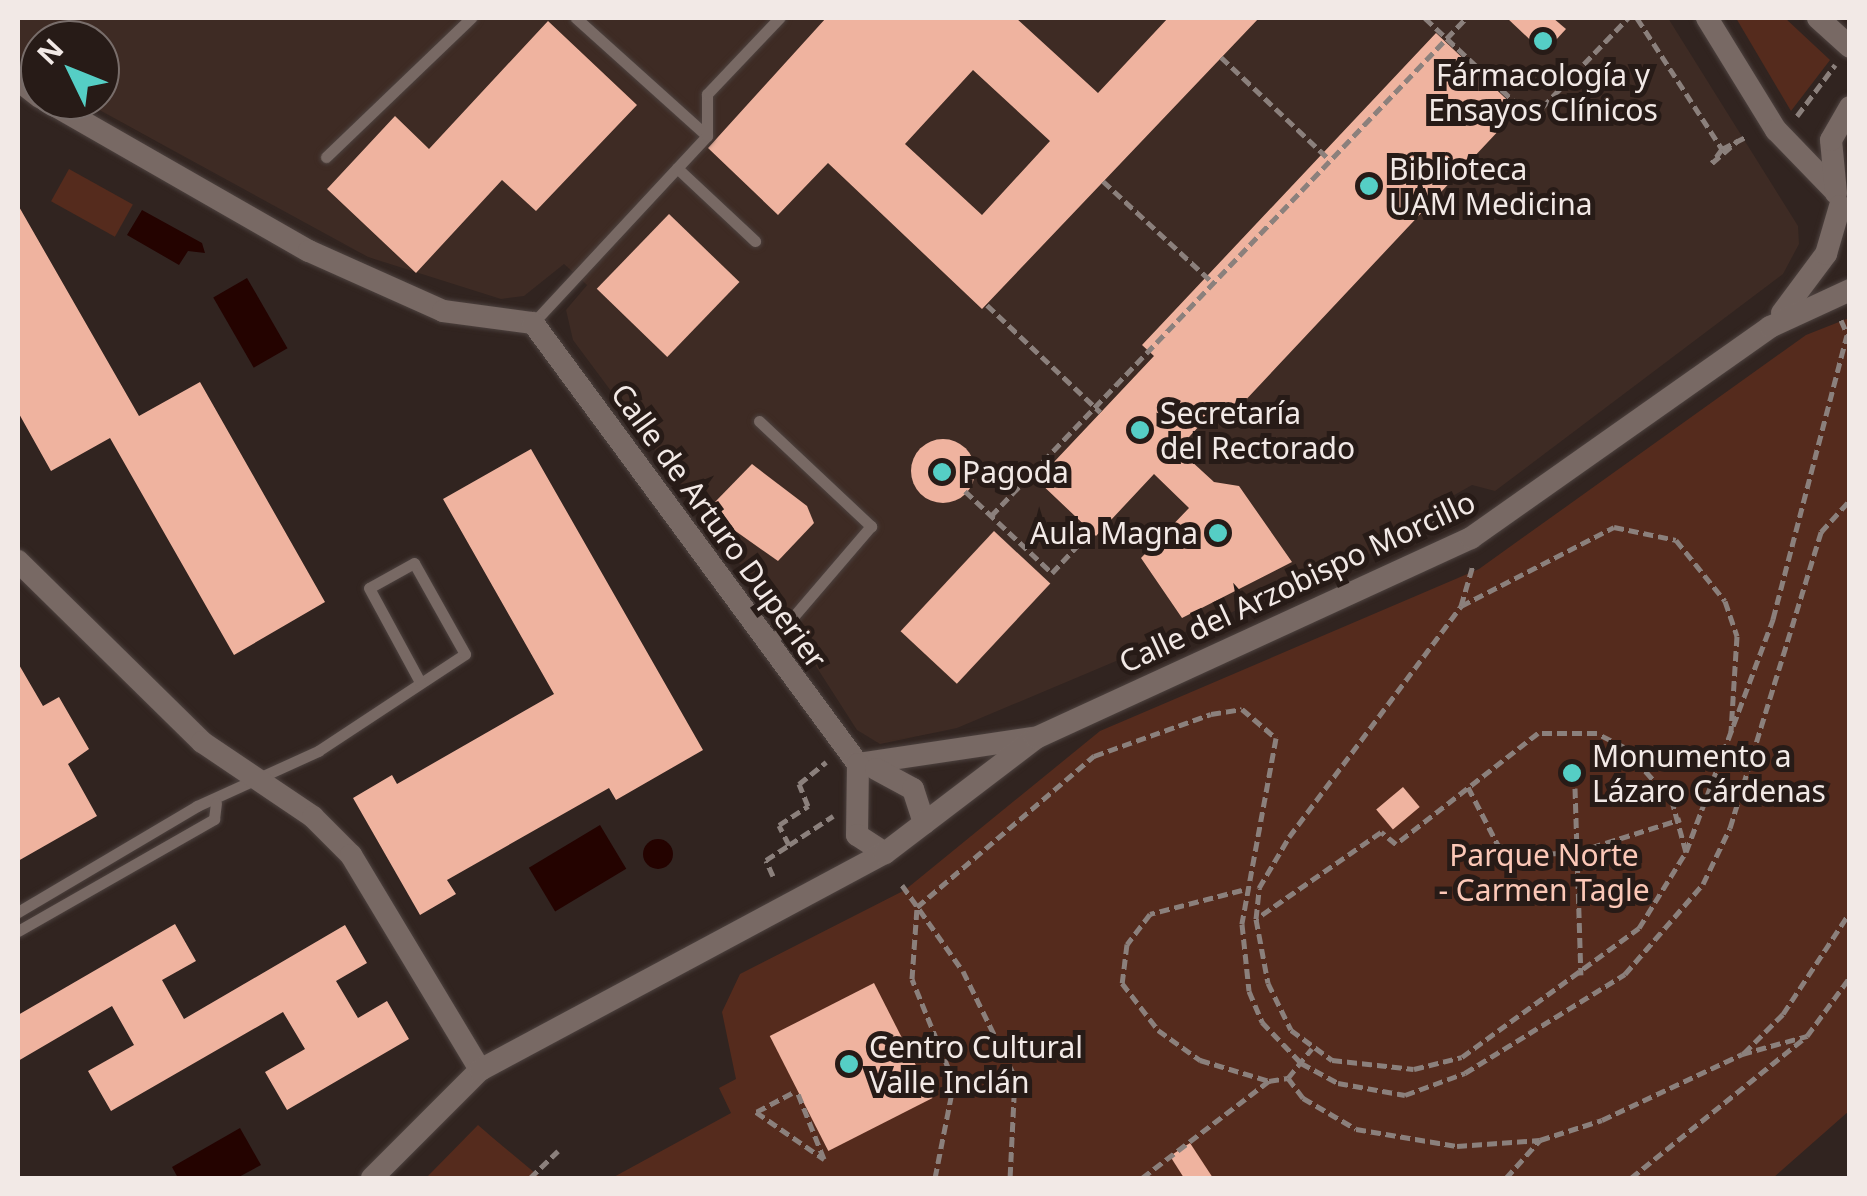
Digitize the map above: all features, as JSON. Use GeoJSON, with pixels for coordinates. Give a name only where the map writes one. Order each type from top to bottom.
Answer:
{"type":"FeatureCollection","features":[{"type":"Feature","properties":{"kind":"street"},"geometry":{"type":"LineString","coordinates":[[1707,18],[1776,130],[1842,205]]}},
{"type":"Feature","properties":{"kind":"street"},"geometry":{"type":"LineString","coordinates":[[1818,18],[1843,55]]}},
{"type":"Feature","properties":{"kind":"street"},"geometry":{"type":"LineString","coordinates":[[1842,205],[1830,140],[1850,107]]}},
{"type":"Feature","properties":{"kind":"street"},"geometry":{"type":"LineString","coordinates":[[81,120],[310,251],[443,311],[533,323]]}},
{"type":"Feature","properties":{"kind":"street","name":"Calle del Arzobispo Morcillo"},"geometry":{"type":"LineString","coordinates":[[1770,327],[1816,272],[1842,205]]}},
{"type":"Feature","properties":{"kind":"street","name":"Calle del Arzobispo Morcillo"},"geometry":{"type":"LineString","coordinates":[[372,1178],[480,1070],[885,853],[1036,738],[1471,538],[1770,327],[1850,290]]}},
{"type":"Feature","properties":{"kind":"street","name":"Calle de Arturo Duperier"},"geometry":{"type":"LineString","coordinates":[[533,323],[858,764]]}},
{"type":"Feature","properties":{"kind":"street"},"geometry":{"type":"LineString","coordinates":[[18,560],[202,742],[351,855],[480,1070]]}},
{"type":"Feature","properties":{"kind":"street","name":"Calle del Arzobispo Morcillo"},"geometry":{"type":"LineString","coordinates":[[858,764],[1036,738]]}},
{"type":"Feature","properties":{"kind":"street"},"geometry":{"type":"LineString","coordinates":[[885,853],[857,835],[858,764],[900,776],[924,823]]}},
{"type":"Feature","properties":{"kind":"lane"},"geometry":{"type":"LineString","coordinates":[[326,158],[472,18]]}},
{"type":"Feature","properties":{"kind":"lane"},"geometry":{"type":"LineString","coordinates":[[576,18],[707,136]]}},
{"type":"Feature","properties":{"kind":"lane"},"geometry":{"type":"LineString","coordinates":[[533,323],[707,136],[707,94],[780,18]]}},
{"type":"Feature","properties":{"kind":"lane"},"geometry":{"type":"LineString","coordinates":[[677,168],[755,241]]}},
{"type":"Feature","properties":{"kind":"lane"},"geometry":{"type":"LineString","coordinates":[[759,421],[871,526],[769,644]]}},
{"type":"Feature","properties":{"kind":"lane"},"geometry":{"type":"LineString","coordinates":[[18,912],[197,806],[216,804],[256,781],[420,682],[465,654],[414,564],[369,588],[420,682]]}},
{"type":"Feature","properties":{"kind":"lane"},"geometry":{"type":"LineString","coordinates":[[18,931],[214,818],[216,804]]}},
{"type":"Feature","properties":{"kind":"path"},"geometry":{"type":"LineString","coordinates":[[1425,18],[1532,118],[1628,18]]}},
{"type":"Feature","properties":{"kind":"path"},"geometry":{"type":"LineString","coordinates":[[991,516],[1098,409],[1466,18]]}},
{"type":"Feature","properties":{"kind":"path"},"geometry":{"type":"LineString","coordinates":[[1637,18],[1722,149]]}},
{"type":"Feature","properties":{"kind":"path"},"geometry":{"type":"LineString","coordinates":[[1794,119],[1843,55]]}},
{"type":"Feature","properties":{"kind":"path"},"geometry":{"type":"LineString","coordinates":[[1221,58],[1330,160]]}},
{"type":"Feature","properties":{"kind":"path"},"geometry":{"type":"LineString","coordinates":[[1738,140],[1712,163],[1722,149],[1738,140],[1746,137]]}},
{"type":"Feature","properties":{"kind":"path"},"geometry":{"type":"LineString","coordinates":[[1104,182],[1213,283]]}},
{"type":"Feature","properties":{"kind":"path"},"geometry":{"type":"LineString","coordinates":[[986,305],[1098,409]]}},
{"type":"Feature","properties":{"kind":"path"},"geometry":{"type":"LineString","coordinates":[[1473,565],[1461,606],[1289,837],[1259,888],[1256,919],[1268,982],[1291,1030],[1332,1060],[1414,1069],[1446,1061],[1582,975],[1639,928],[1686,852],[1730,740],[1850,340]]}},
{"type":"Feature","properties":{"kind":"path"},"geometry":{"type":"LineString","coordinates":[[965,491],[1052,573],[1091,531]]}},
{"type":"Feature","properties":{"kind":"path"},"geometry":{"type":"LineString","coordinates":[[935,1178],[954,1082],[912,980],[917,907],[1094,756],[1242,709],[1276,738],[1242,890],[1249,990],[1262,1022],[1300,1063],[1338,1083],[1405,1094],[1465,1073],[1625,974],[1703,884],[1730,828],[1820,532],[1850,500]]}},
{"type":"Feature","properties":{"kind":"path"},"geometry":{"type":"LineString","coordinates":[[1418,532],[1442,519]]}},
{"type":"Feature","properties":{"kind":"path"},"geometry":{"type":"LineString","coordinates":[[1461,606],[1614,527],[1676,540],[1725,601],[1736,636],[1730,740]]}},
{"type":"Feature","properties":{"kind":"path"},"geometry":{"type":"LineString","coordinates":[[1022,558],[1029,552]]}},
{"type":"Feature","properties":{"kind":"path"},"geometry":{"type":"LineString","coordinates":[[1256,919],[1381,832],[1396,844],[1538,733],[1597,733],[1650,773],[1681,819],[1686,852]]}},
{"type":"Feature","properties":{"kind":"path"},"geometry":{"type":"LineString","coordinates":[[789,845],[779,826],[808,806],[798,784],[832,757]]}},
{"type":"Feature","properties":{"kind":"path"},"geometry":{"type":"LineString","coordinates":[[1468,787],[1498,845],[1522,854],[1577,852],[1681,819]]}},
{"type":"Feature","properties":{"kind":"path"},"geometry":{"type":"LineString","coordinates":[[1575,788],[1582,975]]}},
{"type":"Feature","properties":{"kind":"path"},"geometry":{"type":"LineString","coordinates":[[773,876],[766,860],[840,811]]}},
{"type":"Feature","properties":{"kind":"path"},"geometry":{"type":"LineString","coordinates":[[902,885],[963,971],[1015,1077],[1010,1178]]}},
{"type":"Feature","properties":{"kind":"path"},"geometry":{"type":"LineString","coordinates":[[1242,890],[1150,914],[1126,944],[1122,984],[1158,1030],[1200,1060],[1269,1081],[1288,1078],[1312,1048]]}},
{"type":"Feature","properties":{"kind":"path"},"geometry":{"type":"LineString","coordinates":[[1742,1054],[1782,1014],[1850,912]]}},
{"type":"Feature","properties":{"kind":"path"},"geometry":{"type":"LineString","coordinates":[[1631,1178],[1807,1036],[1850,978]]}},
{"type":"Feature","properties":{"kind":"path"},"geometry":{"type":"LineString","coordinates":[[1288,1078],[1303,1098],[1356,1128],[1457,1146],[1540,1140],[1742,1054],[1807,1036]]}},
{"type":"Feature","properties":{"kind":"path"},"geometry":{"type":"LineString","coordinates":[[1142,1178],[1269,1081]]}},
{"type":"Feature","properties":{"kind":"path"},"geometry":{"type":"LineString","coordinates":[[795,1092],[824,1153],[824,1159],[756,1112],[795,1092]]}},
{"type":"Feature","properties":{"kind":"path"},"geometry":{"type":"LineString","coordinates":[[1506,1178],[1540,1140]]}},
{"type":"Feature","properties":{"kind":"path"},"geometry":{"type":"LineString","coordinates":[[530,1178],[558,1151]]}},
{"type":"Feature","properties":{"kind":"shaded area"},"geometry":{"type":"Polygon","coordinates":[[[18,18],[1668,18],[1798,226],[1799,244],[1783,274],[1495,491],[1472,485],[1372,542],[1377,551],[957,728],[880,744],[857,730],[803,646],[810,636],[781,603],[774,610],[573,340],[566,310],[587,285],[564,264],[524,296],[501,299],[368,257],[118,120],[120,20],[20,20],[18,54],[18,18]]]}},
{"type":"Feature","properties":{"kind":"shaded area"},"geometry":{"type":"Polygon","coordinates":[[[142,210],[202,243],[205,253],[188,251],[179,265],[127,235],[142,210]]]}},
{"type":"Feature","properties":{"kind":"shaded area"},"geometry":{"type":"Polygon","coordinates":[[[247,278],[288,348],[254,368],[213,298],[247,278]]]}},
{"type":"Feature","properties":{"kind":"shaded area"},"geometry":{"type":"Polygon","coordinates":[[[600,825],[626,869],[555,911],[529,868],[600,825]]]}},
{"type":"Feature","properties":{"kind":"shaded area"},"geometry":{"type":"Polygon","coordinates":[[[658,839],[669,843],[673,854],[669,865],[658,869],[647,865],[643,854],[647,843],[658,839]]]}},
{"type":"Feature","properties":{"kind":"shaded area"},"geometry":{"type":"Polygon","coordinates":[[[240,1128],[261,1165],[237,1178],[178,1178],[172,1167],[240,1128]]]}},
{"type":"Feature","properties":{"kind":"green space"},"geometry":{"type":"Polygon","coordinates":[[[1736,18],[1785,18],[1830,60],[1791,111],[1736,18]]]}},
{"type":"Feature","properties":{"kind":"green space"},"geometry":{"type":"Polygon","coordinates":[[[69,169],[133,204],[115,237],[51,201],[69,169]]]}},
{"type":"Feature","properties":{"kind":"green space","name":"Parque Norte - Carmen Tagle"},"geometry":{"type":"Polygon","coordinates":[[[1849,318],[1849,1111],[1773,1178],[612,1178],[731,1113],[719,1088],[736,1079],[722,1012],[740,974],[905,890],[1100,731],[1479,569],[1806,335],[1849,318]]]}},
{"type":"Feature","properties":{"kind":"green space"},"geometry":{"type":"Polygon","coordinates":[[[478,1125],[493,1138],[541,1178],[426,1178],[478,1125]]]}},
{"type":"Feature","properties":{"kind":"building"},"geometry":{"type":"Polygon","coordinates":[[[826,18],[1016,18],[1098,93],[1168,18],[1259,18],[982,309],[828,163],[778,215],[708,148],[826,18]],[[973,70],[905,144],[982,215],[1050,141],[973,70]]]}},
{"type":"Feature","properties":{"kind":"building","name":"Fármacología y Ensayos Clínicos"},"geometry":{"type":"Polygon","coordinates":[[[1507,18],[1553,18],[1566,29],[1544,53],[1507,18]]]}},
{"type":"Feature","properties":{"kind":"building"},"geometry":{"type":"Polygon","coordinates":[[[548,21],[637,105],[536,211],[502,180],[416,273],[327,189],[395,116],[429,149],[548,21]]]}},
{"type":"Feature","properties":{"kind":"building"},"geometry":{"type":"Polygon","coordinates":[[[1436,33],[1518,110],[1225,422],[1213,411],[1178,449],[1214,482],[1239,486],[1292,562],[1182,618],[1141,558],[1189,508],[1154,474],[1096,536],[1037,480],[1154,356],[1142,345],[1436,33]]]}},
{"type":"Feature","properties":{"kind":"building"},"geometry":{"type":"Polygon","coordinates":[[[18,205],[139,416],[200,382],[325,602],[234,655],[110,438],[51,471],[18,412],[18,205]]]}},
{"type":"Feature","properties":{"kind":"building"},"geometry":{"type":"Polygon","coordinates":[[[669,214],[739,282],[667,357],[597,289],[669,214]]]}},
{"type":"Feature","properties":{"kind":"building","name":"Pagoda"},"geometry":{"type":"Polygon","coordinates":[[[943,439],[965,449],[975,471],[965,493],[943,503],[921,493],[911,471],[921,449],[943,439]]]}},
{"type":"Feature","properties":{"kind":"building"},"geometry":{"type":"Polygon","coordinates":[[[531,449],[703,750],[616,800],[609,788],[447,880],[456,894],[420,915],[353,798],[392,775],[397,784],[554,694],[443,499],[531,449]]]}},
{"type":"Feature","properties":{"kind":"building"},"geometry":{"type":"Polygon","coordinates":[[[752,464],[807,506],[814,523],[778,561],[734,530],[715,502],[752,464]]]}},
{"type":"Feature","properties":{"kind":"building"},"geometry":{"type":"Polygon","coordinates":[[[994,531],[1050,584],[957,684],[901,631],[994,531]]]}},
{"type":"Feature","properties":{"kind":"building"},"geometry":{"type":"Polygon","coordinates":[[[18,663],[43,706],[59,697],[89,749],[68,764],[97,816],[18,861],[18,663]]]}},
{"type":"Feature","properties":{"kind":"building"},"geometry":{"type":"Polygon","coordinates":[[[1403,787],[1420,807],[1393,829],[1376,809],[1403,787]]]}},
{"type":"Feature","properties":{"kind":"building"},"geometry":{"type":"Polygon","coordinates":[[[175,924],[196,961],[162,980],[184,1019],[345,925],[367,963],[336,981],[358,1018],[387,1001],[409,1039],[287,1110],[265,1072],[305,1049],[283,1012],[111,1111],[88,1071],[134,1045],[112,1006],[18,1061],[18,1015],[175,924]]]}},
{"type":"Feature","properties":{"kind":"building","name":"Centro Cultural Valle Inclán"},"geometry":{"type":"Polygon","coordinates":[[[874,983],[933,1098],[828,1151],[770,1036],[874,983]]]}},
{"type":"Feature","properties":{"kind":"building"},"geometry":{"type":"Polygon","coordinates":[[[1190,1143],[1213,1178],[1184,1178],[1170,1156],[1190,1143]]]}},
{"type":"Feature","properties":{"kind":"place","name":"Fármacología y Ensayos Clínicos"},"geometry":{"type":"Point","coordinates":[1543,41]}},
{"type":"Feature","properties":{"kind":"place","name":"Biblioteca UAM Medicina"},"geometry":{"type":"Point","coordinates":[1369,186]}},
{"type":"Feature","properties":{"kind":"place","name":"Secretaría del Rectorado"},"geometry":{"type":"Point","coordinates":[1140,430]}},
{"type":"Feature","properties":{"kind":"place","name":"Pagoda"},"geometry":{"type":"Point","coordinates":[942,472]}},
{"type":"Feature","properties":{"kind":"place","name":"Aula Magna"},"geometry":{"type":"Point","coordinates":[1218,533]}},
{"type":"Feature","properties":{"kind":"place","name":"Monumento a Lázaro Cárdenas"},"geometry":{"type":"Point","coordinates":[1572,773]}},
{"type":"Feature","properties":{"kind":"place","name":"Centro Cultural Valle Inclán"},"geometry":{"type":"Point","coordinates":[849,1064]}}]}
